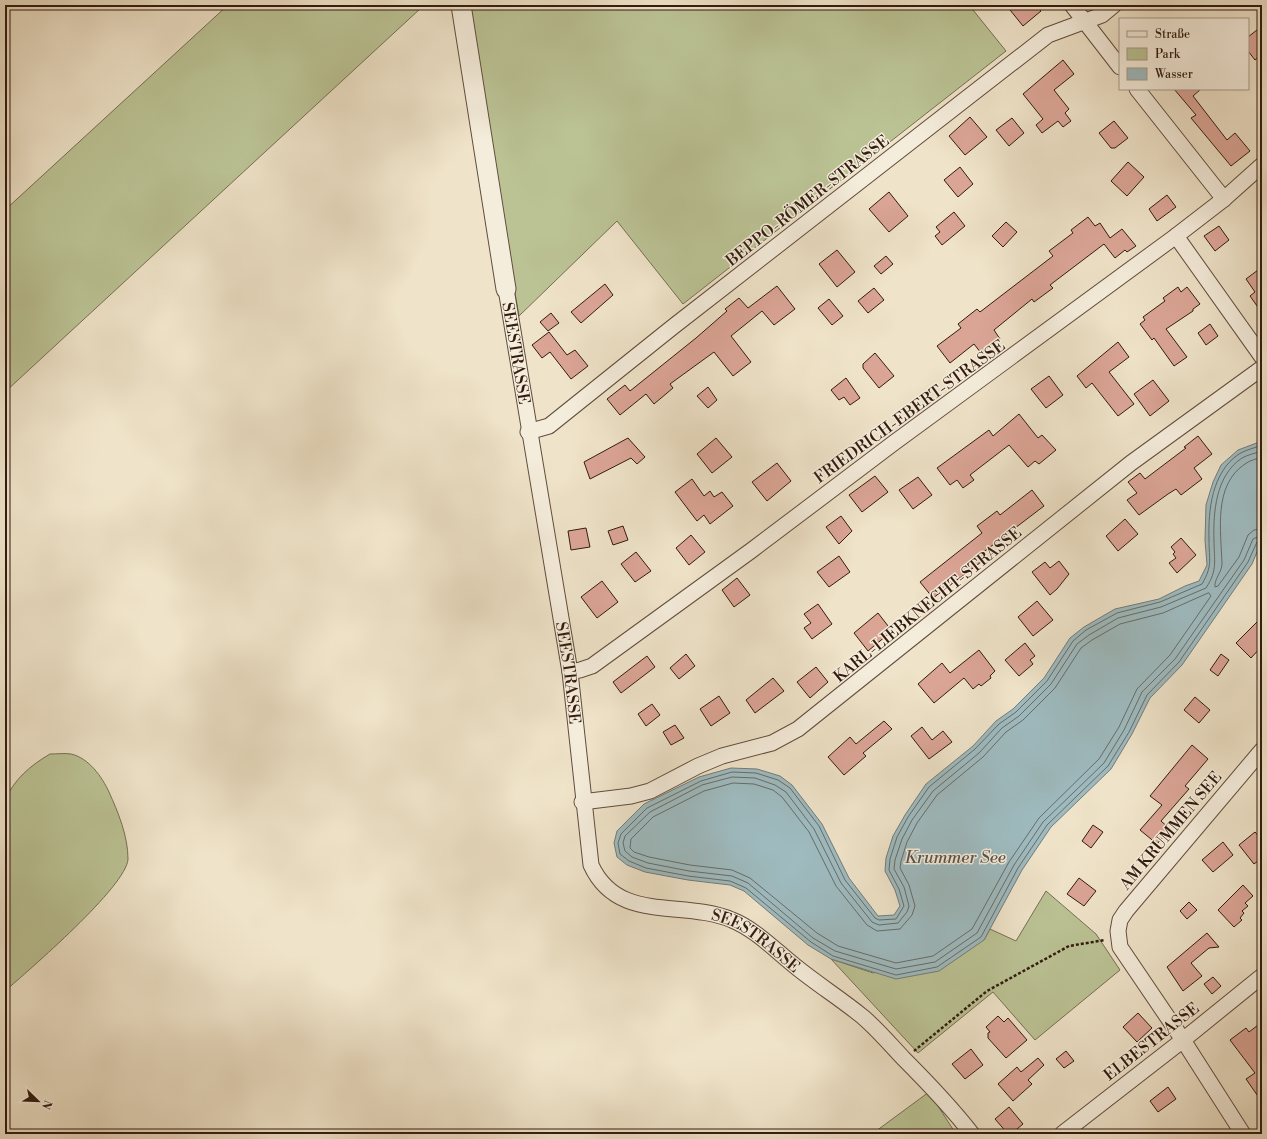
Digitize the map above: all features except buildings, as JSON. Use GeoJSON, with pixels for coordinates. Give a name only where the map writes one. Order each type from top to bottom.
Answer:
{"type":"FeatureCollection","features":[{"type":"Feature","properties":{"kind":"street","name":"SEESTRASSE"},"geometry":{"type":"LineString","coordinates":[[461,5],[528,432],[570,672],[582,802],[591,865],[597,880],[610,892],[624,900],[640,906],[714,914],[732,920],[747,928],[864,1018],[918,1073],[972,1134]]}},
{"type":"Feature","properties":{"kind":"street"},"geometry":{"type":"LineString","coordinates":[[1072,5],[1119,66]]}},
{"type":"Feature","properties":{"kind":"street","name":"BEPPO-RÖMER-STRASSE"},"geometry":{"type":"LineString","coordinates":[[528,432],[549,426],[674,326],[1048,35],[1102,15],[1114,5]]}},
{"type":"Feature","properties":{"kind":"street"},"geometry":{"type":"LineString","coordinates":[[1139,90],[1224,199]]}},
{"type":"Feature","properties":{"kind":"street","name":"FRIEDRICH-EBERT-STRASSE"},"geometry":{"type":"LineString","coordinates":[[570,672],[592,666],[752,550],[895,442],[1176,236],[1224,199],[1262,165]]}},
{"type":"Feature","properties":{"kind":"street"},"geometry":{"type":"LineString","coordinates":[[1176,236],[1262,357]]}},
{"type":"Feature","properties":{"kind":"street","name":"KARL-LIEBKNECHT-STRASSE"},"geometry":{"type":"LineString","coordinates":[[582,802],[631,796],[650,791],[698,766],[722,756],[772,743],[798,730],[1131,463],[1262,368]]}},
{"type":"Feature","properties":{"kind":"street","name":"AM KRUMMEN SEE"},"geometry":{"type":"LineString","coordinates":[[1119,944],[1120,920],[1126,911],[1262,750]]}},
{"type":"Feature","properties":{"kind":"street"},"geometry":{"type":"LineString","coordinates":[[1119,944],[1243,1134]]}},
{"type":"Feature","properties":{"kind":"street","name":"ELBESTRASSE"},"geometry":{"type":"LineString","coordinates":[[1062,1134],[1183,1040],[1262,976]]}},
{"type":"Feature","properties":{"kind":"path"},"geometry":{"type":"LineString","coordinates":[[913,1051],[987,991],[1069,946],[1094,941],[1119,944]]}},
{"type":"Feature","properties":{"kind":"green space"},"geometry":{"type":"Polygon","coordinates":[[[228,5],[420,5],[421,8],[5,392],[5,210],[228,5]]]}},
{"type":"Feature","properties":{"kind":"green space"},"geometry":{"type":"Polygon","coordinates":[[[465,5],[969,5],[1006,51],[683,304],[617,221],[519,316],[465,5]]]}},
{"type":"Feature","properties":{"kind":"green space"},"geometry":{"type":"Polygon","coordinates":[[[50,754],[71,754],[78,756],[99,774],[109,792],[119,816],[128,850],[128,859],[123,872],[112,888],[95,907],[54,948],[5,991],[5,801],[8,793],[23,774],[50,754]]]}},
{"type":"Feature","properties":{"kind":"green space"},"geometry":{"type":"Polygon","coordinates":[[[1046,891],[1096,934],[1120,970],[1035,1040],[993,992],[918,1053],[831,959],[873,973],[984,940],[990,929],[1016,941],[1046,891]]]}},
{"type":"Feature","properties":{"kind":"green space"},"geometry":{"type":"Polygon","coordinates":[[[929,1092],[956,1134],[872,1134],[929,1092]]]}},
{"type":"Feature","properties":{"kind":"water","name":"Krummer See"},"geometry":{"type":"Polygon","coordinates":[[[1262,441],[1262,540],[1252,564],[1182,665],[1150,698],[1132,734],[1111,769],[1051,827],[1022,870],[984,940],[939,971],[896,979],[831,959],[808,945],[744,891],[730,885],[688,880],[645,872],[627,865],[617,857],[614,843],[617,831],[644,804],[699,777],[731,768],[757,769],[780,776],[792,785],[822,824],[849,878],[878,916],[894,915],[900,906],[895,890],[885,871],[886,858],[893,836],[926,784],[973,746],[996,721],[1013,709],[1044,678],[1070,638],[1084,627],[1115,609],[1159,599],[1199,581],[1207,565],[1205,540],[1206,505],[1213,482],[1221,465],[1238,450],[1262,441]]]}}]}
